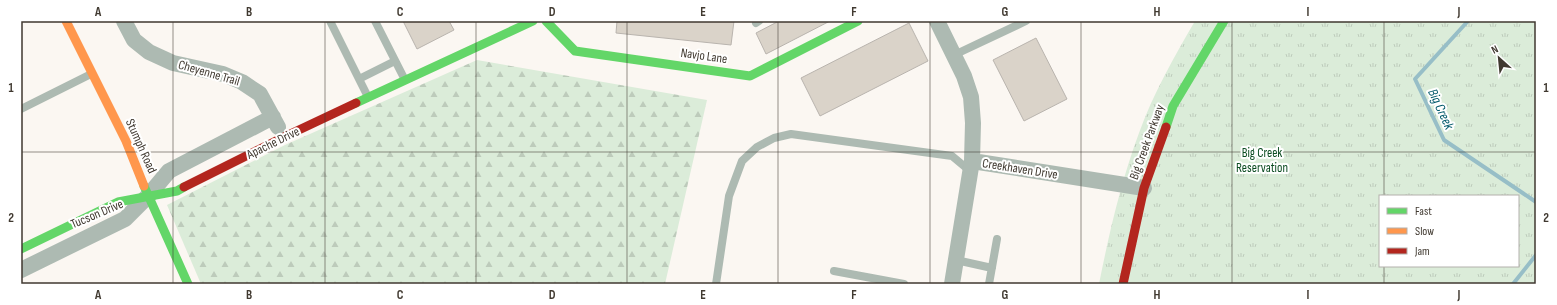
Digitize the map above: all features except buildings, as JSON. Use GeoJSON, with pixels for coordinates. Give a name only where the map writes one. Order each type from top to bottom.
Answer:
{"type":"FeatureCollection","features":[{"type":"Feature","properties":{"kind":"street","name":"Stumph Road"},"geometry":{"type":"LineString","coordinates":[[66,21],[126,141],[148,196],[188,284]]}},
{"type":"Feature","properties":{"kind":"street","name":"Cheyenne Trail"},"geometry":{"type":"LineString","coordinates":[[124,21],[134,40],[149,52],[173,64],[223,74],[242,82],[260,94],[284,137]]}},
{"type":"Feature","properties":{"kind":"street","name":"Apache Drive"},"geometry":{"type":"LineString","coordinates":[[148,196],[177,191],[284,137],[533,21]]}},
{"type":"Feature","properties":{"kind":"street","name":"Navjo Lane"},"geometry":{"type":"LineString","coordinates":[[546,21],[575,51],[750,76],[858,21]]}},
{"type":"Feature","properties":{"kind":"street"},"geometry":{"type":"LineString","coordinates":[[937,21],[964,76],[971,97],[973,123],[971,166]]}},
{"type":"Feature","properties":{"kind":"street","name":"Big Creek Parkway"},"geometry":{"type":"LineString","coordinates":[[1123,284],[1144,188],[1173,106],[1224,21]]}},
{"type":"Feature","properties":{"kind":"street","name":"Apache Drive"},"geometry":{"type":"LineString","coordinates":[[148,196],[169,171],[273,117]]}},
{"type":"Feature","properties":{"kind":"street","name":"Creekhaven Drive"},"geometry":{"type":"LineString","coordinates":[[952,284],[971,166],[1144,188]]}},
{"type":"Feature","properties":{"kind":"street","name":"Tucson Drive"},"geometry":{"type":"LineString","coordinates":[[21,249],[118,202],[148,196]]}},
{"type":"Feature","properties":{"kind":"street","name":"Tucson Drive"},"geometry":{"type":"LineString","coordinates":[[21,270],[125,219],[148,196]]}},
{"type":"Feature","properties":{"kind":"lane"},"geometry":{"type":"LineString","coordinates":[[330,21],[369,98]]}},
{"type":"Feature","properties":{"kind":"lane"},"geometry":{"type":"LineString","coordinates":[[376,21],[405,80]]}},
{"type":"Feature","properties":{"kind":"lane"},"geometry":{"type":"LineString","coordinates":[[954,55],[1026,21]]}},
{"type":"Feature","properties":{"kind":"lane"},"geometry":{"type":"LineString","coordinates":[[359,79],[395,61]]}},
{"type":"Feature","properties":{"kind":"lane"},"geometry":{"type":"LineString","coordinates":[[21,109],[92,74]]}},
{"type":"Feature","properties":{"kind":"lane"},"geometry":{"type":"LineString","coordinates":[[716,284],[729,196],[742,161],[757,147],[774,138],[791,134],[952,156],[971,166]]}},
{"type":"Feature","properties":{"kind":"lane"},"geometry":{"type":"LineString","coordinates":[[989,284],[997,239]]}},
{"type":"Feature","properties":{"kind":"lane"},"geometry":{"type":"LineString","coordinates":[[956,260],[992,268]]}},
{"type":"Feature","properties":{"kind":"lane"},"geometry":{"type":"LineString","coordinates":[[834,271],[904,284]]}},
{"type":"Feature","properties":{"kind":"green space","name":"Big Creek Reservation"},"geometry":{"type":"Polygon","coordinates":[[[1195,21],[1536,21],[1536,284],[1099,284],[1116,208],[1133,151],[1157,90],[1195,21]]]}},
{"type":"Feature","properties":{"kind":"green space"},"geometry":{"type":"Polygon","coordinates":[[[477,60],[707,100],[665,284],[201,284],[167,205],[285,145],[477,60]]]}},
{"type":"Feature","properties":{"kind":"waterway","name":"Big Creek"},"geometry":{"type":"LineString","coordinates":[[1468,21],[1415,79],[1444,140],[1536,202]]}},
{"type":"Feature","properties":{"kind":"waterway","name":"Big Creek"},"geometry":{"type":"LineString","coordinates":[[1513,284],[1536,255]]}},
{"type":"Feature","properties":{"kind":"traffic: fast"},"geometry":{"type":"LineString","coordinates":[[356,103],[533,21]]}},
{"type":"Feature","properties":{"kind":"traffic: fast"},"geometry":{"type":"LineString","coordinates":[[546,21],[575,51],[750,76],[858,21]]}},
{"type":"Feature","properties":{"kind":"traffic: fast"},"geometry":{"type":"LineString","coordinates":[[1166,127],[1173,106],[1224,21]]}},
{"type":"Feature","properties":{"kind":"traffic: fast"},"geometry":{"type":"LineString","coordinates":[[144,186],[188,284]]}},
{"type":"Feature","properties":{"kind":"traffic: fast"},"geometry":{"type":"LineString","coordinates":[[21,249],[118,202],[177,191],[184,187]]}},
{"type":"Feature","properties":{"kind":"traffic: slow"},"geometry":{"type":"LineString","coordinates":[[66,21],[126,141],[144,186]]}},
{"type":"Feature","properties":{"kind":"traffic: jam"},"geometry":{"type":"LineString","coordinates":[[184,187],[356,103]]}},
{"type":"Feature","properties":{"kind":"traffic: jam"},"geometry":{"type":"LineString","coordinates":[[1123,284],[1144,188],[1166,127]]}}]}
